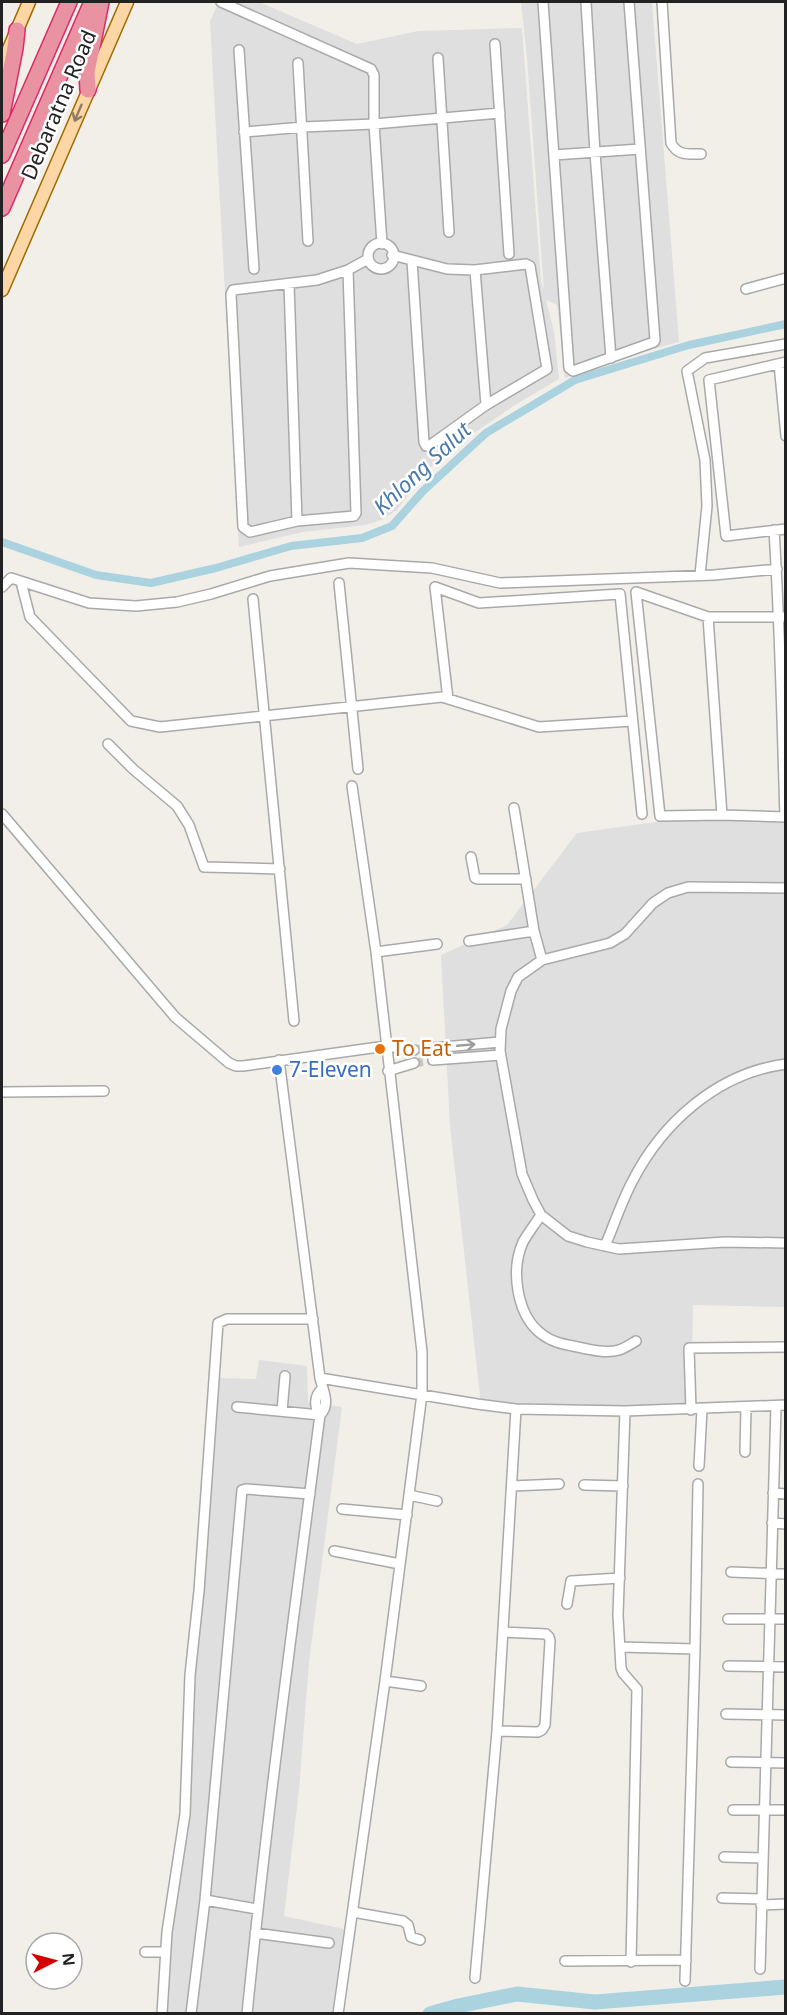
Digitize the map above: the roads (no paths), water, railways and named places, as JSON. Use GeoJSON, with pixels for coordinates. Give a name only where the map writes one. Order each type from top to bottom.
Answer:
{"type":"FeatureCollection","features":[{"type":"Feature","properties":{"kind":"highway","name":"Debaratna Road"},"geometry":{"type":"LineString","coordinates":[[2,130],[62,2]]}},
{"type":"Feature","properties":{"kind":"highway"},"geometry":{"type":"LineString","coordinates":[[2,154],[69,2]]}},
{"type":"Feature","properties":{"kind":"highway"},"geometry":{"type":"LineString","coordinates":[[2,189],[84,2]]}},
{"type":"Feature","properties":{"kind":"highway","name":"Debaratna Road"},"geometry":{"type":"LineString","coordinates":[[2,208],[92,2]]}},
{"type":"Feature","properties":{"kind":"highway"},"geometry":{"type":"LineString","coordinates":[[88,90],[87,72],[101,2]]}},
{"type":"Feature","properties":{"kind":"highway"},"geometry":{"type":"LineString","coordinates":[[2,114],[15,48],[16,30]]}},
{"type":"Feature","properties":{"kind":"main road"},"geometry":{"type":"LineString","coordinates":[[2,65],[29,2]]}},
{"type":"Feature","properties":{"kind":"main road","name":"Debaratna Road"},"geometry":{"type":"LineString","coordinates":[[2,290],[127,2]]}},
{"type":"Feature","properties":{"kind":"street"},"geometry":{"type":"LineString","coordinates":[[221,2],[371,69],[374,75],[374,124],[382,244]]}},
{"type":"Feature","properties":{"kind":"street"},"geometry":{"type":"LineString","coordinates":[[543,2],[569,368],[574,371],[655,340],[629,2]]}},
{"type":"Feature","properties":{"kind":"street"},"geometry":{"type":"LineString","coordinates":[[586,2],[611,358]]}},
{"type":"Feature","properties":{"kind":"street"},"geometry":{"type":"LineString","coordinates":[[662,2],[671,143],[677,151],[683,154],[702,154]]}},
{"type":"Feature","properties":{"kind":"street"},"geometry":{"type":"LineString","coordinates":[[495,44],[509,254]]}},
{"type":"Feature","properties":{"kind":"street"},"geometry":{"type":"LineString","coordinates":[[239,50],[254,270]]}},
{"type":"Feature","properties":{"kind":"street"},"geometry":{"type":"LineString","coordinates":[[438,58],[449,232]]}},
{"type":"Feature","properties":{"kind":"street"},"geometry":{"type":"LineString","coordinates":[[298,63],[308,241]]}},
{"type":"Feature","properties":{"kind":"street"},"geometry":{"type":"LineString","coordinates":[[244,132],[374,124],[500,112]]}},
{"type":"Feature","properties":{"kind":"street"},"geometry":{"type":"LineString","coordinates":[[554,155],[640,149]]}},
{"type":"Feature","properties":{"kind":"street"},"geometry":{"type":"LineString","coordinates":[[348,270],[358,508],[354,516],[297,521],[250,532],[243,527],[231,294],[236,288],[317,280],[348,270],[368,259],[371,248],[382,244],[390,247],[392,263],[385,268],[373,267],[368,259]]}},
{"type":"Feature","properties":{"kind":"street"},"geometry":{"type":"LineString","coordinates":[[392,255],[447,269],[475,270],[526,264],[530,266],[548,366],[546,371],[486,405],[429,446],[425,444],[412,261]]}},
{"type":"Feature","properties":{"kind":"street"},"geometry":{"type":"LineString","coordinates":[[475,270],[486,405]]}},
{"type":"Feature","properties":{"kind":"street"},"geometry":{"type":"LineString","coordinates":[[746,289],[786,278]]}},
{"type":"Feature","properties":{"kind":"street"},"geometry":{"type":"LineString","coordinates":[[289,284],[297,521]]}},
{"type":"Feature","properties":{"kind":"street"},"geometry":{"type":"LineString","coordinates":[[700,575],[707,506],[705,460],[687,371],[705,358],[786,344]]}},
{"type":"Feature","properties":{"kind":"street"},"geometry":{"type":"LineString","coordinates":[[786,436],[782,363],[709,380],[726,536],[786,529]]}},
{"type":"Feature","properties":{"kind":"street"},"geometry":{"type":"LineString","coordinates":[[774,530],[782,617],[785,817],[660,816],[636,592],[708,617],[782,617]]}},
{"type":"Feature","properties":{"kind":"street"},"geometry":{"type":"LineString","coordinates":[[2,587],[11,579],[88,603],[136,606],[177,602],[270,576],[349,563],[432,568],[500,583],[700,575],[777,569]]}},
{"type":"Feature","properties":{"kind":"street"},"geometry":{"type":"LineString","coordinates":[[21,582],[30,617],[131,721],[160,727],[442,697],[539,727],[632,721]]}},
{"type":"Feature","properties":{"kind":"street"},"geometry":{"type":"LineString","coordinates":[[339,583],[358,769]]}},
{"type":"Feature","properties":{"kind":"street"},"geometry":{"type":"LineString","coordinates":[[448,699],[435,587],[479,603],[620,594],[642,814]]}},
{"type":"Feature","properties":{"kind":"street"},"geometry":{"type":"LineString","coordinates":[[254,599],[294,1021]]}},
{"type":"Feature","properties":{"kind":"street"},"geometry":{"type":"LineString","coordinates":[[708,617],[722,815]]}},
{"type":"Feature","properties":{"kind":"street"},"geometry":{"type":"LineString","coordinates":[[108,744],[133,769],[177,806],[189,825],[204,867],[280,869]]}},
{"type":"Feature","properties":{"kind":"street"},"geometry":{"type":"LineString","coordinates":[[338,2013],[385,1681],[422,1394],[422,1352],[375,952],[352,786]]}},
{"type":"Feature","properties":{"kind":"street"},"geometry":{"type":"LineString","coordinates":[[514,808],[534,931],[542,960]]}},
{"type":"Feature","properties":{"kind":"street"},"geometry":{"type":"LineString","coordinates":[[2,814],[175,1017],[228,1063],[236,1066],[386,1046],[414,1050]]}},
{"type":"Feature","properties":{"kind":"street"},"geometry":{"type":"LineString","coordinates":[[471,857],[475,878],[526,879]]}},
{"type":"Feature","properties":{"kind":"street"},"geometry":{"type":"LineString","coordinates":[[786,888],[688,887],[668,893],[653,903],[625,934],[610,943],[542,960],[518,977],[511,990],[500,1042],[522,1174],[532,1200],[541,1215],[568,1236],[605,1246],[636,1249],[725,1242],[786,1243]]}},
{"type":"Feature","properties":{"kind":"street"},"geometry":{"type":"LineString","coordinates":[[469,941],[534,931]]}},
{"type":"Feature","properties":{"kind":"street"},"geometry":{"type":"LineString","coordinates":[[375,952],[437,944]]}},
{"type":"Feature","properties":{"kind":"street"},"geometry":{"type":"LineString","coordinates":[[432,1048],[500,1042]]}},
{"type":"Feature","properties":{"kind":"street"},"geometry":{"type":"LineString","coordinates":[[433,1060],[501,1055]]}},
{"type":"Feature","properties":{"kind":"street"},"geometry":{"type":"LineString","coordinates":[[247,2013],[257,1909],[320,1415],[326,1404],[326,1394],[322,1389],[320,1378],[279,1060]]}},
{"type":"Feature","properties":{"kind":"street"},"geometry":{"type":"LineString","coordinates":[[388,1071],[414,1063]]}},
{"type":"Feature","properties":{"kind":"street"},"geometry":{"type":"LineString","coordinates":[[605,1246],[633,1181],[653,1148],[676,1121],[699,1098],[740,1076],[786,1064]]}},
{"type":"Feature","properties":{"kind":"street"},"geometry":{"type":"LineString","coordinates":[[2,1092],[104,1091]]}},
{"type":"Feature","properties":{"kind":"street"},"geometry":{"type":"LineString","coordinates":[[541,1215],[523,1243],[519,1256],[517,1275],[520,1296],[529,1322],[542,1335],[551,1340],[583,1349],[619,1350],[636,1341]]}},
{"type":"Feature","properties":{"kind":"street"},"geometry":{"type":"LineString","coordinates":[[162,2013],[165,1952],[171,1899],[185,1814],[190,1675],[199,1591],[218,1323],[227,1319],[313,1319]]}},
{"type":"Feature","properties":{"kind":"street"},"geometry":{"type":"LineString","coordinates":[[691,1410],[688,1348],[786,1347]]}},
{"type":"Feature","properties":{"kind":"street"},"geometry":{"type":"LineString","coordinates":[[282,1411],[285,1376]]}},
{"type":"Feature","properties":{"kind":"street"},"geometry":{"type":"LineString","coordinates":[[320,1378],[516,1409],[625,1411],[781,1405],[773,1493],[760,1969]]}},
{"type":"Feature","properties":{"kind":"street"},"geometry":{"type":"LineString","coordinates":[[237,1407],[320,1415]]}},
{"type":"Feature","properties":{"kind":"street"},"geometry":{"type":"LineString","coordinates":[[745,1452],[746,1407]]}},
{"type":"Feature","properties":{"kind":"street"},"geometry":{"type":"LineString","coordinates":[[475,1978],[497,1731],[516,1409]]}},
{"type":"Feature","properties":{"kind":"street"},"geometry":{"type":"LineString","coordinates":[[699,1466],[702,1409]]}},
{"type":"Feature","properties":{"kind":"street"},"geometry":{"type":"LineString","coordinates":[[625,1411],[618,1615],[622,1672],[637,1689],[631,1962]]}},
{"type":"Feature","properties":{"kind":"street"},"geometry":{"type":"LineString","coordinates":[[512,1486],[559,1484]]}},
{"type":"Feature","properties":{"kind":"street"},"geometry":{"type":"LineString","coordinates":[[685,1981],[698,1484]]}},
{"type":"Feature","properties":{"kind":"street"},"geometry":{"type":"LineString","coordinates":[[584,1485],[623,1486]]}},
{"type":"Feature","properties":{"kind":"street"},"geometry":{"type":"LineString","coordinates":[[191,2013],[205,1900],[242,1490],[310,1494]]}},
{"type":"Feature","properties":{"kind":"street"},"geometry":{"type":"LineString","coordinates":[[773,1493],[786,1494]]}},
{"type":"Feature","properties":{"kind":"street"},"geometry":{"type":"LineString","coordinates":[[409,1496],[437,1501]]}},
{"type":"Feature","properties":{"kind":"street"},"geometry":{"type":"LineString","coordinates":[[342,1509],[406,1515]]}},
{"type":"Feature","properties":{"kind":"street"},"geometry":{"type":"LineString","coordinates":[[772,1523],[786,1524]]}},
{"type":"Feature","properties":{"kind":"street"},"geometry":{"type":"LineString","coordinates":[[334,1551],[400,1564]]}},
{"type":"Feature","properties":{"kind":"street"},"geometry":{"type":"LineString","coordinates":[[731,1572],[786,1574]]}},
{"type":"Feature","properties":{"kind":"street"},"geometry":{"type":"LineString","coordinates":[[567,1604],[571,1581],[620,1578]]}},
{"type":"Feature","properties":{"kind":"street"},"geometry":{"type":"LineString","coordinates":[[728,1619],[786,1618]]}},
{"type":"Feature","properties":{"kind":"street"},"geometry":{"type":"LineString","coordinates":[[497,1731],[538,1732],[545,1725],[549,1637],[546,1634],[503,1632]]}},
{"type":"Feature","properties":{"kind":"street"},"geometry":{"type":"LineString","coordinates":[[620,1647],[695,1649]]}},
{"type":"Feature","properties":{"kind":"street"},"geometry":{"type":"LineString","coordinates":[[728,1666],[786,1667]]}},
{"type":"Feature","properties":{"kind":"street"},"geometry":{"type":"LineString","coordinates":[[385,1681],[421,1686]]}},
{"type":"Feature","properties":{"kind":"street"},"geometry":{"type":"LineString","coordinates":[[726,1714],[786,1715]]}},
{"type":"Feature","properties":{"kind":"street"},"geometry":{"type":"LineString","coordinates":[[731,1762],[786,1763]]}},
{"type":"Feature","properties":{"kind":"street"},"geometry":{"type":"LineString","coordinates":[[733,1810],[786,1810]]}},
{"type":"Feature","properties":{"kind":"street"},"geometry":{"type":"LineString","coordinates":[[724,1857],[763,1858]]}},
{"type":"Feature","properties":{"kind":"street"},"geometry":{"type":"LineString","coordinates":[[722,1898],[786,1904]]}},
{"type":"Feature","properties":{"kind":"street"},"geometry":{"type":"LineString","coordinates":[[205,1900],[257,1909]]}},
{"type":"Feature","properties":{"kind":"street"},"geometry":{"type":"LineString","coordinates":[[353,1912],[403,1921],[408,1925],[411,1937],[420,1940]]}},
{"type":"Feature","properties":{"kind":"street"},"geometry":{"type":"LineString","coordinates":[[255,1933],[329,1943]]}},
{"type":"Feature","properties":{"kind":"street"},"geometry":{"type":"LineString","coordinates":[[145,1952],[165,1952]]}},
{"type":"Feature","properties":{"kind":"street"},"geometry":{"type":"LineString","coordinates":[[565,1961],[686,1960]]}},
{"type":"Feature","properties":{"kind":"waterway","name":"Khlong Salut"},"geometry":{"type":"LineString","coordinates":[[2,542],[96,575],[151,583],[216,568],[291,546],[362,538],[392,526],[423,491],[486,433],[575,380],[689,345],[786,324]]}},
{"type":"Feature","properties":{"kind":"waterway"},"geometry":{"type":"LineString","coordinates":[[430,2014],[517,1994],[595,2002],[786,1987]]}},
{"type":"Feature","properties":{"kind":"tunnel"},"geometry":{"type":"LineString","coordinates":[[414,1050],[432,1048]]}},
{"type":"Feature","properties":{"kind":"tunnel"},"geometry":{"type":"LineString","coordinates":[[414,1063],[433,1060]]}},
{"type":"Feature","properties":{"kind":"place","name":"To Eat"},"geometry":{"type":"Point","coordinates":[380,1049]}},
{"type":"Feature","properties":{"kind":"place","name":"7-Eleven"},"geometry":{"type":"Point","coordinates":[277,1070]}}]}
